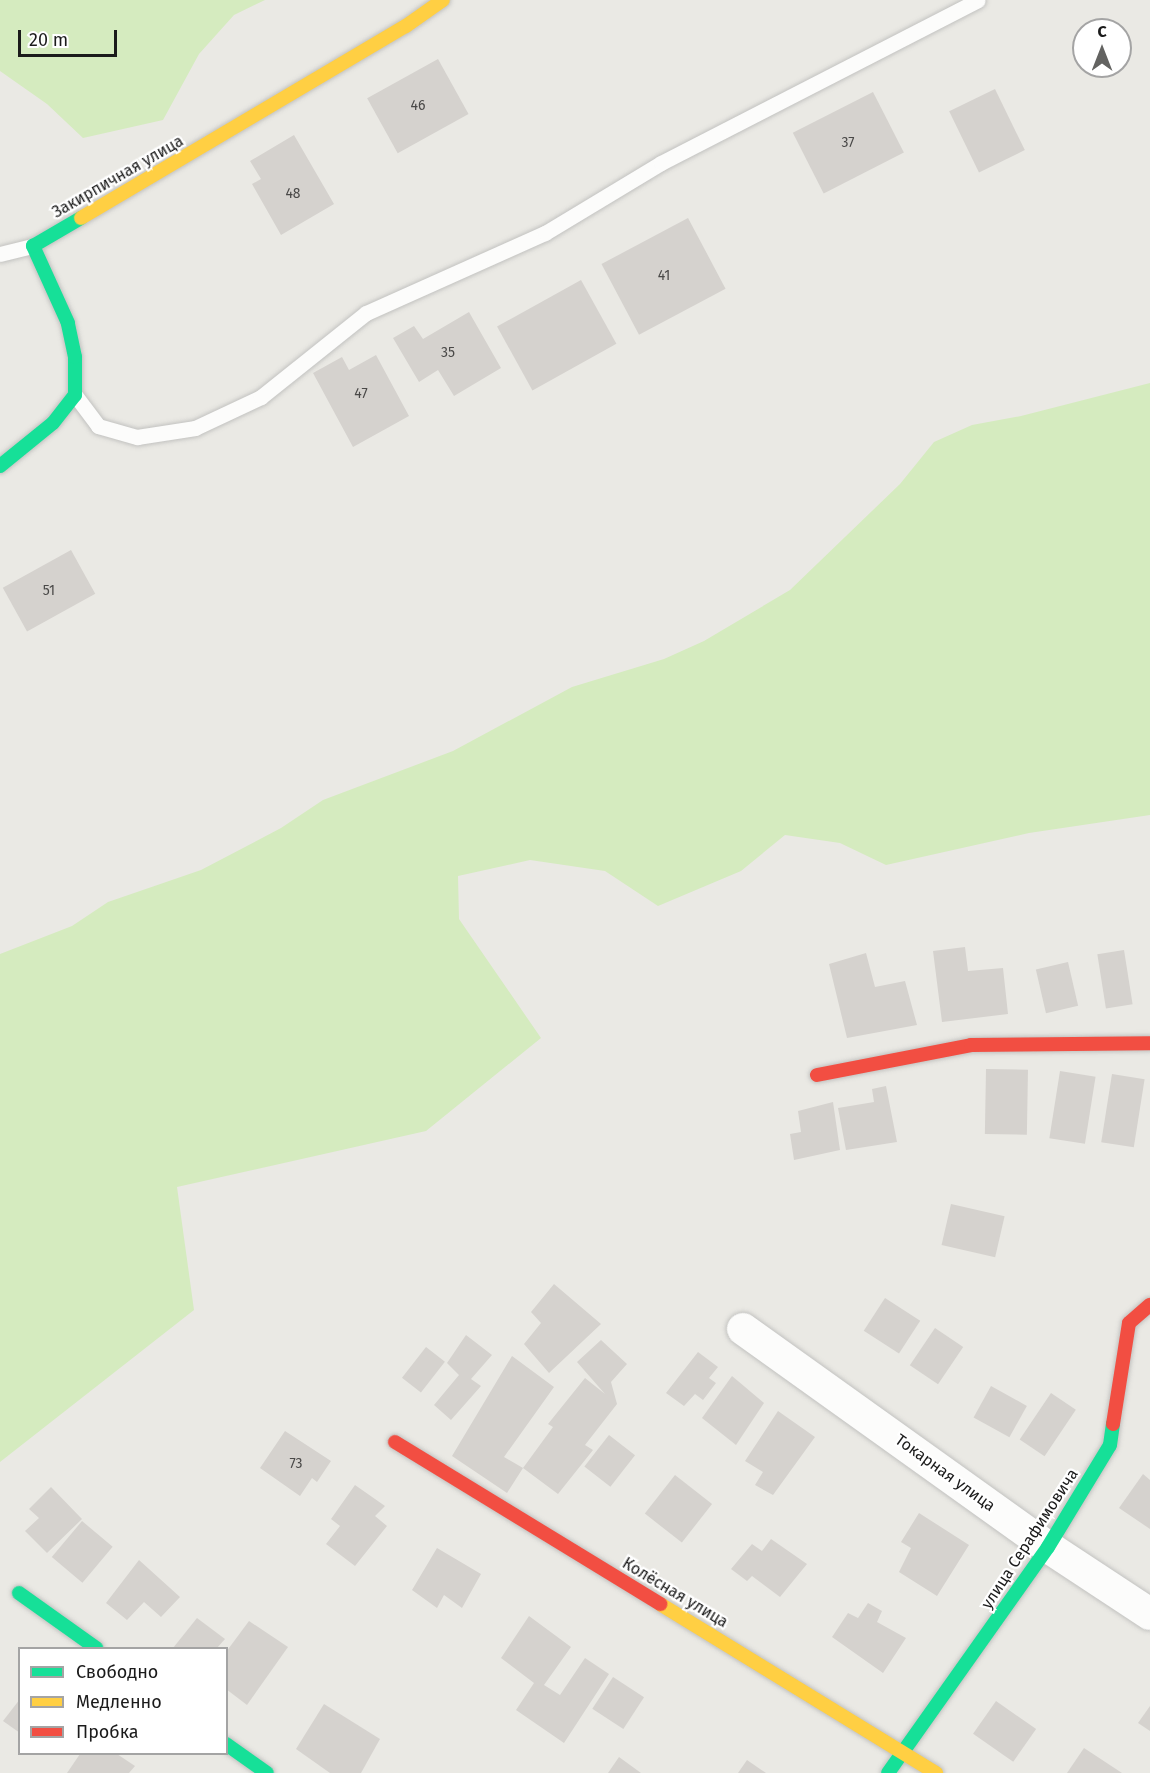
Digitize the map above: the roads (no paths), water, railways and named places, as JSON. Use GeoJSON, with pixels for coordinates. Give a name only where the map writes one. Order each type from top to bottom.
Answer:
{"type":"FeatureCollection","features":[{"type":"Feature","properties":{"kind":"street","name":"Закирпичная улица"},"geometry":{"type":"LineString","coordinates":[[33,246],[406,26],[443,0]]}},
{"type":"Feature","properties":{"kind":"street"},"geometry":{"type":"LineString","coordinates":[[0,466],[53,423],[75,395],[75,357],[68,323],[33,246]]}},
{"type":"Feature","properties":{"kind":"street"},"geometry":{"type":"LineString","coordinates":[[817,1075],[971,1045],[1150,1043]]}},
{"type":"Feature","properties":{"kind":"street","name":"улица Серафимовича"},"geometry":{"type":"LineString","coordinates":[[888,1773],[1048,1547],[1110,1444],[1129,1323],[1150,1305]]}},
{"type":"Feature","properties":{"kind":"street","name":"Токарная улица"},"geometry":{"type":"LineString","coordinates":[[743,1329],[1048,1547],[1150,1614]]}},
{"type":"Feature","properties":{"kind":"street","name":"Колёсная улица"},"geometry":{"type":"LineString","coordinates":[[395,1442],[904,1751],[936,1773]]}},
{"type":"Feature","properties":{"kind":"street"},"geometry":{"type":"LineString","coordinates":[[19,1593],[95,1647]]}},
{"type":"Feature","properties":{"kind":"street"},"geometry":{"type":"LineString","coordinates":[[228,1745],[267,1773]]}},
{"type":"Feature","properties":{"kind":"lane"},"geometry":{"type":"LineString","coordinates":[[75,395],[98,426],[137,437],[195,428],[261,397],[366,313],[545,233],[661,163],[978,0]]}},
{"type":"Feature","properties":{"kind":"lane"},"geometry":{"type":"LineString","coordinates":[[0,254],[33,246]]}}]}
